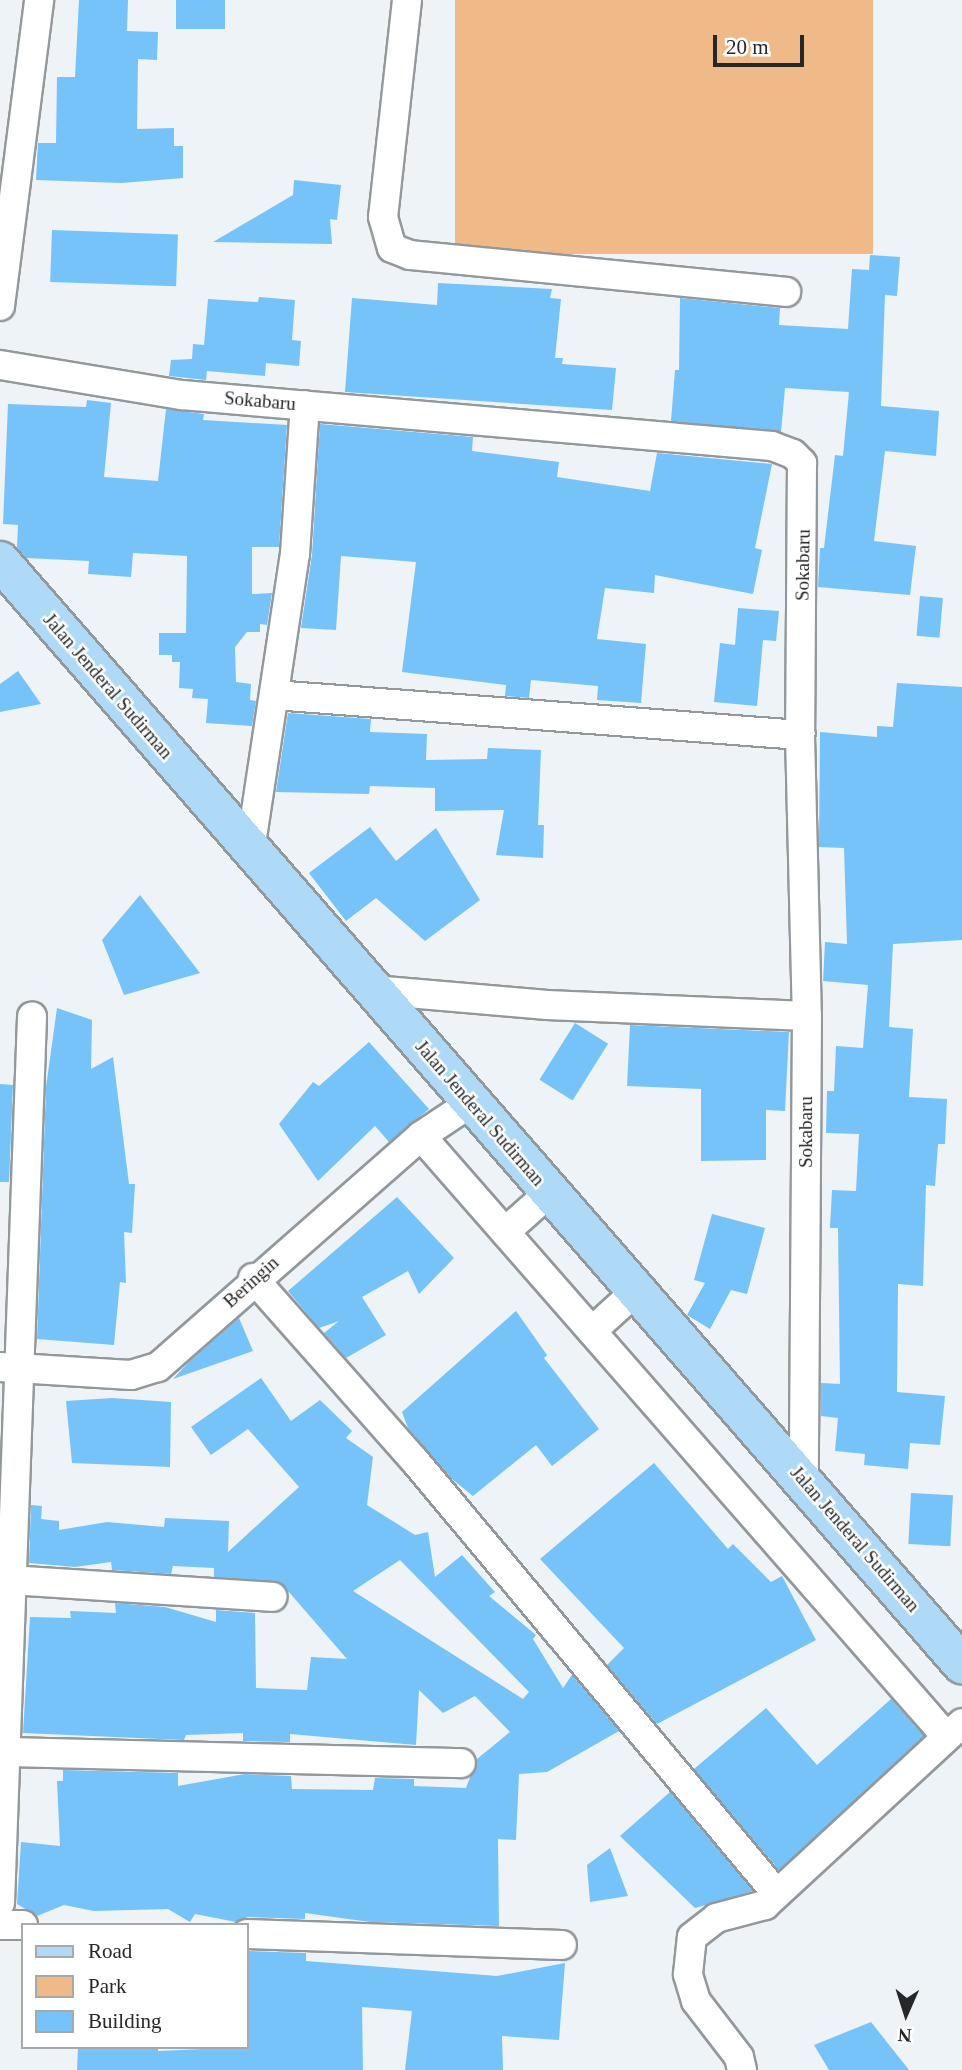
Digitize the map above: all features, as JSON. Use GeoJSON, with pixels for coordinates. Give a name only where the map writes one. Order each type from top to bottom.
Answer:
{"type":"FeatureCollection","features":[{"type":"Feature","properties":{"kind":"main road","name":"Jalan Jenderal Sudirman"},"geometry":{"type":"LineString","coordinates":[[0,561],[549,1193],[804,1479],[962,1664]]}},
{"type":"Feature","properties":{"kind":"street"},"geometry":{"type":"LineString","coordinates":[[0,306],[38,0]]}},
{"type":"Feature","properties":{"kind":"street"},"geometry":{"type":"LineString","coordinates":[[407,0],[383,217],[392,248],[410,255],[786,292]]}},
{"type":"Feature","properties":{"kind":"street","name":"Sokabaru"},"geometry":{"type":"LineString","coordinates":[[0,365],[182,395],[744,443],[793,454],[802,463],[800,735],[807,1016],[804,1479]]}},
{"type":"Feature","properties":{"kind":"street"},"geometry":{"type":"LineString","coordinates":[[250,851],[295,554],[305,405]]}},
{"type":"Feature","properties":{"kind":"street"},"geometry":{"type":"LineString","coordinates":[[274,695],[800,735]]}},
{"type":"Feature","properties":{"kind":"street"},"geometry":{"type":"LineString","coordinates":[[373,990],[547,1005],[807,1016]]}},
{"type":"Feature","properties":{"kind":"street"},"geometry":{"type":"LineString","coordinates":[[0,1903],[11,1580],[9,1367],[32,1017]]}},
{"type":"Feature","properties":{"kind":"street","name":"Beringin"},"geometry":{"type":"LineString","coordinates":[[9,1367],[144,1373],[187,1342],[254,1278],[421,1136],[472,1102]]}},
{"type":"Feature","properties":{"kind":"street"},"geometry":{"type":"LineString","coordinates":[[421,1136],[592,1331],[953,1729],[765,1905],[701,1926],[688,1953],[696,2001],[739,2057],[742,2070]]}},
{"type":"Feature","properties":{"kind":"street"},"geometry":{"type":"LineString","coordinates":[[505,1232],[549,1193]]}},
{"type":"Feature","properties":{"kind":"street"},"geometry":{"type":"LineString","coordinates":[[254,1278],[424,1471],[776,1894]]}},
{"type":"Feature","properties":{"kind":"street"},"geometry":{"type":"LineString","coordinates":[[592,1331],[636,1291]]}},
{"type":"Feature","properties":{"kind":"street"},"geometry":{"type":"LineString","coordinates":[[11,1580],[272,1597]]}},
{"type":"Feature","properties":{"kind":"street"},"geometry":{"type":"LineString","coordinates":[[6,1752],[461,1763]]}},
{"type":"Feature","properties":{"kind":"street"},"geometry":{"type":"LineString","coordinates":[[0,1925],[21,1926]]}},
{"type":"Feature","properties":{"kind":"street"},"geometry":{"type":"LineString","coordinates":[[248,1934],[562,1945]]}},
{"type":"Feature","properties":{"kind":"green space"},"geometry":{"type":"Polygon","coordinates":[[[455,0],[873,0],[873,254],[455,254],[455,0]]]}},
{"type":"Feature","properties":{"kind":"building"},"geometry":{"type":"Polygon","coordinates":[[[79,0],[128,0],[127,31],[158,32],[157,60],[138,59],[137,129],[174,128],[174,146],[183,146],[183,178],[122,183],[36,180],[38,143],[56,143],[57,77],[75,77],[79,0]]]}},
{"type":"Feature","properties":{"kind":"building"},"geometry":{"type":"Polygon","coordinates":[[[176,0],[225,0],[225,29],[176,29],[176,0]]]}},
{"type":"Feature","properties":{"kind":"building"},"geometry":{"type":"Polygon","coordinates":[[[294,180],[341,185],[337,220],[330,219],[332,244],[213,242],[293,195],[294,180]]]}},
{"type":"Feature","properties":{"kind":"building"},"geometry":{"type":"Polygon","coordinates":[[[52,230],[178,234],[176,286],[50,282],[52,230]]]}},
{"type":"Feature","properties":{"kind":"building"},"geometry":{"type":"Polygon","coordinates":[[[870,255],[900,257],[897,296],[885,295],[881,406],[939,411],[936,456],[885,451],[874,541],[916,546],[910,595],[818,587],[820,548],[824,548],[835,455],[843,456],[849,392],[785,388],[781,432],[671,421],[675,370],[679,370],[680,298],[780,308],[779,325],[848,329],[852,269],[869,270],[870,255]]]}},
{"type":"Feature","properties":{"kind":"building"},"geometry":{"type":"Polygon","coordinates":[[[438,283],[552,289],[550,298],[561,299],[555,358],[563,358],[562,364],[616,368],[612,410],[345,392],[352,298],[437,305],[438,283]]]}},
{"type":"Feature","properties":{"kind":"building"},"geometry":{"type":"Polygon","coordinates":[[[259,297],[295,300],[292,340],[301,341],[299,366],[266,363],[265,376],[207,371],[206,380],[169,376],[171,360],[192,359],[193,344],[204,345],[208,299],[258,302],[259,297]]]}},
{"type":"Feature","properties":{"kind":"building"},"geometry":{"type":"Polygon","coordinates":[[[87,400],[111,403],[104,477],[158,481],[166,409],[204,414],[203,420],[287,425],[279,547],[252,547],[252,594],[272,593],[267,625],[260,624],[260,632],[247,632],[235,647],[236,682],[251,684],[250,700],[256,701],[252,726],[206,723],[208,699],[192,698],[193,689],[179,688],[180,662],[172,662],[172,655],[159,655],[159,633],[186,633],[187,556],[133,553],[131,577],[88,574],[89,561],[26,558],[17,547],[18,525],[3,524],[8,404],[86,407],[87,400]]]}},
{"type":"Feature","properties":{"kind":"building"},"geometry":{"type":"Polygon","coordinates":[[[320,424],[473,437],[472,451],[559,462],[557,477],[650,491],[657,453],[772,464],[755,548],[762,550],[753,594],[655,575],[654,593],[605,588],[597,639],[646,644],[641,703],[597,700],[598,686],[531,680],[529,698],[505,696],[506,685],[402,672],[416,562],[341,556],[336,630],[301,628],[312,555],[320,424]]]}},
{"type":"Feature","properties":{"kind":"building"},"geometry":{"type":"Polygon","coordinates":[[[920,596],[943,598],[939,638],[917,636],[920,596]]]}},
{"type":"Feature","properties":{"kind":"building"},"geometry":{"type":"Polygon","coordinates":[[[738,608],[779,611],[776,641],[763,640],[757,706],[714,702],[720,643],[735,645],[738,608]]]}},
{"type":"Feature","properties":{"kind":"building"},"geometry":{"type":"Polygon","coordinates":[[[18,671],[41,704],[0,712],[0,684],[18,671]]]}},
{"type":"Feature","properties":{"kind":"building"},"geometry":{"type":"Polygon","coordinates":[[[897,683],[962,687],[962,940],[893,944],[889,1027],[913,1029],[909,1097],[947,1099],[945,1144],[938,1144],[935,1186],[926,1185],[923,1286],[898,1284],[897,1392],[945,1396],[940,1445],[910,1443],[908,1469],[864,1465],[865,1454],[835,1451],[838,1418],[821,1416],[821,1383],[840,1384],[838,1228],[830,1228],[832,1190],[856,1191],[859,1134],[826,1133],[827,1091],[834,1091],[836,1046],[863,1048],[868,985],[823,981],[825,942],[847,944],[844,848],[819,847],[820,732],[877,737],[877,726],[893,727],[897,683]]]}},
{"type":"Feature","properties":{"kind":"building"},"geometry":{"type":"Polygon","coordinates":[[[288,713],[371,719],[370,732],[427,734],[426,760],[487,759],[488,748],[541,750],[538,825],[544,825],[543,858],[496,855],[504,810],[435,811],[435,788],[370,786],[369,794],[276,792],[288,713]]]}},
{"type":"Feature","properties":{"kind":"building"},"geometry":{"type":"Polygon","coordinates":[[[370,827],[396,861],[436,828],[480,900],[425,941],[376,898],[346,921],[309,873],[370,827]]]}},
{"type":"Feature","properties":{"kind":"building"},"geometry":{"type":"Polygon","coordinates":[[[140,895],[200,973],[124,995],[102,940],[140,895]]]}},
{"type":"Feature","properties":{"kind":"building"},"geometry":{"type":"Polygon","coordinates":[[[57,1008],[92,1020],[91,1069],[113,1057],[129,1184],[135,1184],[132,1233],[124,1232],[126,1283],[120,1282],[114,1345],[37,1339],[46,1087],[57,1008]]]}},
{"type":"Feature","properties":{"kind":"building"},"geometry":{"type":"Polygon","coordinates":[[[575,1023],[608,1044],[573,1100],[539,1080],[575,1023]]]}},
{"type":"Feature","properties":{"kind":"building"},"geometry":{"type":"Polygon","coordinates":[[[630,1025],[789,1032],[785,1111],[766,1110],[766,1160],[701,1161],[701,1089],[627,1086],[630,1025]]]}},
{"type":"Feature","properties":{"kind":"building"},"geometry":{"type":"Polygon","coordinates":[[[369,1042],[429,1109],[389,1142],[375,1126],[318,1181],[279,1124],[313,1082],[319,1086],[369,1042]]]}},
{"type":"Feature","properties":{"kind":"building"},"geometry":{"type":"Polygon","coordinates":[[[0,1084],[13,1085],[9,1182],[0,1182],[0,1084]]]}},
{"type":"Feature","properties":{"kind":"building"},"geometry":{"type":"Polygon","coordinates":[[[397,1197],[454,1258],[419,1294],[408,1271],[362,1297],[386,1335],[346,1358],[324,1333],[339,1321],[319,1328],[288,1291],[397,1197]]]}},
{"type":"Feature","properties":{"kind":"building"},"geometry":{"type":"Polygon","coordinates":[[[712,1214],[765,1228],[747,1294],[731,1290],[710,1329],[687,1315],[705,1283],[694,1280],[712,1214]]]}},
{"type":"Feature","properties":{"kind":"building"},"geometry":{"type":"Polygon","coordinates":[[[516,1311],[547,1355],[544,1358],[599,1429],[552,1466],[536,1445],[473,1496],[452,1479],[408,1428],[402,1412],[516,1311]]]}},
{"type":"Feature","properties":{"kind":"building"},"geometry":{"type":"Polygon","coordinates":[[[239,1318],[253,1351],[173,1379],[189,1362],[239,1318]]]}},
{"type":"Feature","properties":{"kind":"building"},"geometry":{"type":"Polygon","coordinates":[[[261,1378],[291,1421],[320,1400],[352,1431],[346,1438],[373,1457],[367,1505],[415,1535],[428,1532],[435,1577],[462,1555],[495,1592],[489,1596],[536,1635],[533,1639],[563,1688],[572,1675],[619,1731],[547,1772],[519,1774],[516,1840],[498,1839],[499,1926],[370,1922],[305,1913],[305,1919],[248,1917],[236,1922],[195,1914],[190,1922],[168,1909],[94,1911],[64,1905],[37,1916],[17,1904],[21,1842],[60,1846],[57,1781],[63,1781],[63,1770],[178,1773],[178,1786],[245,1774],[291,1776],[292,1789],[373,1790],[375,1778],[414,1779],[414,1786],[466,1788],[477,1759],[510,1732],[475,1696],[443,1713],[419,1690],[416,1745],[290,1734],[290,1742],[243,1741],[243,1733],[186,1735],[184,1740],[23,1733],[30,1617],[71,1618],[70,1611],[116,1613],[115,1603],[165,1607],[216,1622],[216,1610],[255,1613],[256,1688],[307,1690],[311,1657],[347,1659],[282,1584],[274,1581],[214,1577],[214,1568],[173,1566],[171,1574],[112,1570],[111,1562],[75,1567],[29,1563],[31,1505],[42,1506],[41,1519],[59,1521],[59,1530],[107,1522],[164,1527],[165,1518],[229,1521],[228,1552],[299,1487],[248,1429],[211,1455],[191,1427],[261,1378]],[[400,1560],[353,1591],[523,1699],[529,1692],[400,1560]]]}},
{"type":"Feature","properties":{"kind":"building"},"geometry":{"type":"Polygon","coordinates":[[[112,1398],[171,1402],[170,1467],[72,1463],[66,1401],[112,1398]]]}},
{"type":"Feature","properties":{"kind":"building"},"geometry":{"type":"Polygon","coordinates":[[[654,1463],[728,1549],[733,1544],[771,1582],[782,1576],[816,1640],[657,1724],[607,1665],[624,1648],[540,1559],[654,1463]]]}},
{"type":"Feature","properties":{"kind":"building"},"geometry":{"type":"Polygon","coordinates":[[[911,1493],[953,1495],[950,1546],[908,1544],[911,1493]]]}},
{"type":"Feature","properties":{"kind":"building"},"geometry":{"type":"Polygon","coordinates":[[[891,1699],[924,1736],[779,1870],[694,1769],[766,1708],[817,1765],[891,1699]]]}},
{"type":"Feature","properties":{"kind":"building"},"geometry":{"type":"Polygon","coordinates":[[[670,1792],[753,1891],[695,1908],[620,1836],[670,1792]]]}},
{"type":"Feature","properties":{"kind":"building"},"geometry":{"type":"Polygon","coordinates":[[[610,1848],[628,1896],[590,1902],[587,1865],[610,1848]]]}},
{"type":"Feature","properties":{"kind":"building"},"geometry":{"type":"Polygon","coordinates":[[[248,1951],[306,1953],[306,1961],[497,1976],[565,1963],[559,2040],[502,2036],[503,2070],[405,2070],[412,2011],[362,2007],[363,2070],[77,2070],[78,2049],[248,2049],[248,1951]]]}},
{"type":"Feature","properties":{"kind":"building"},"geometry":{"type":"Polygon","coordinates":[[[871,2022],[909,2070],[829,2070],[814,2045],[871,2022]]]}}]}
